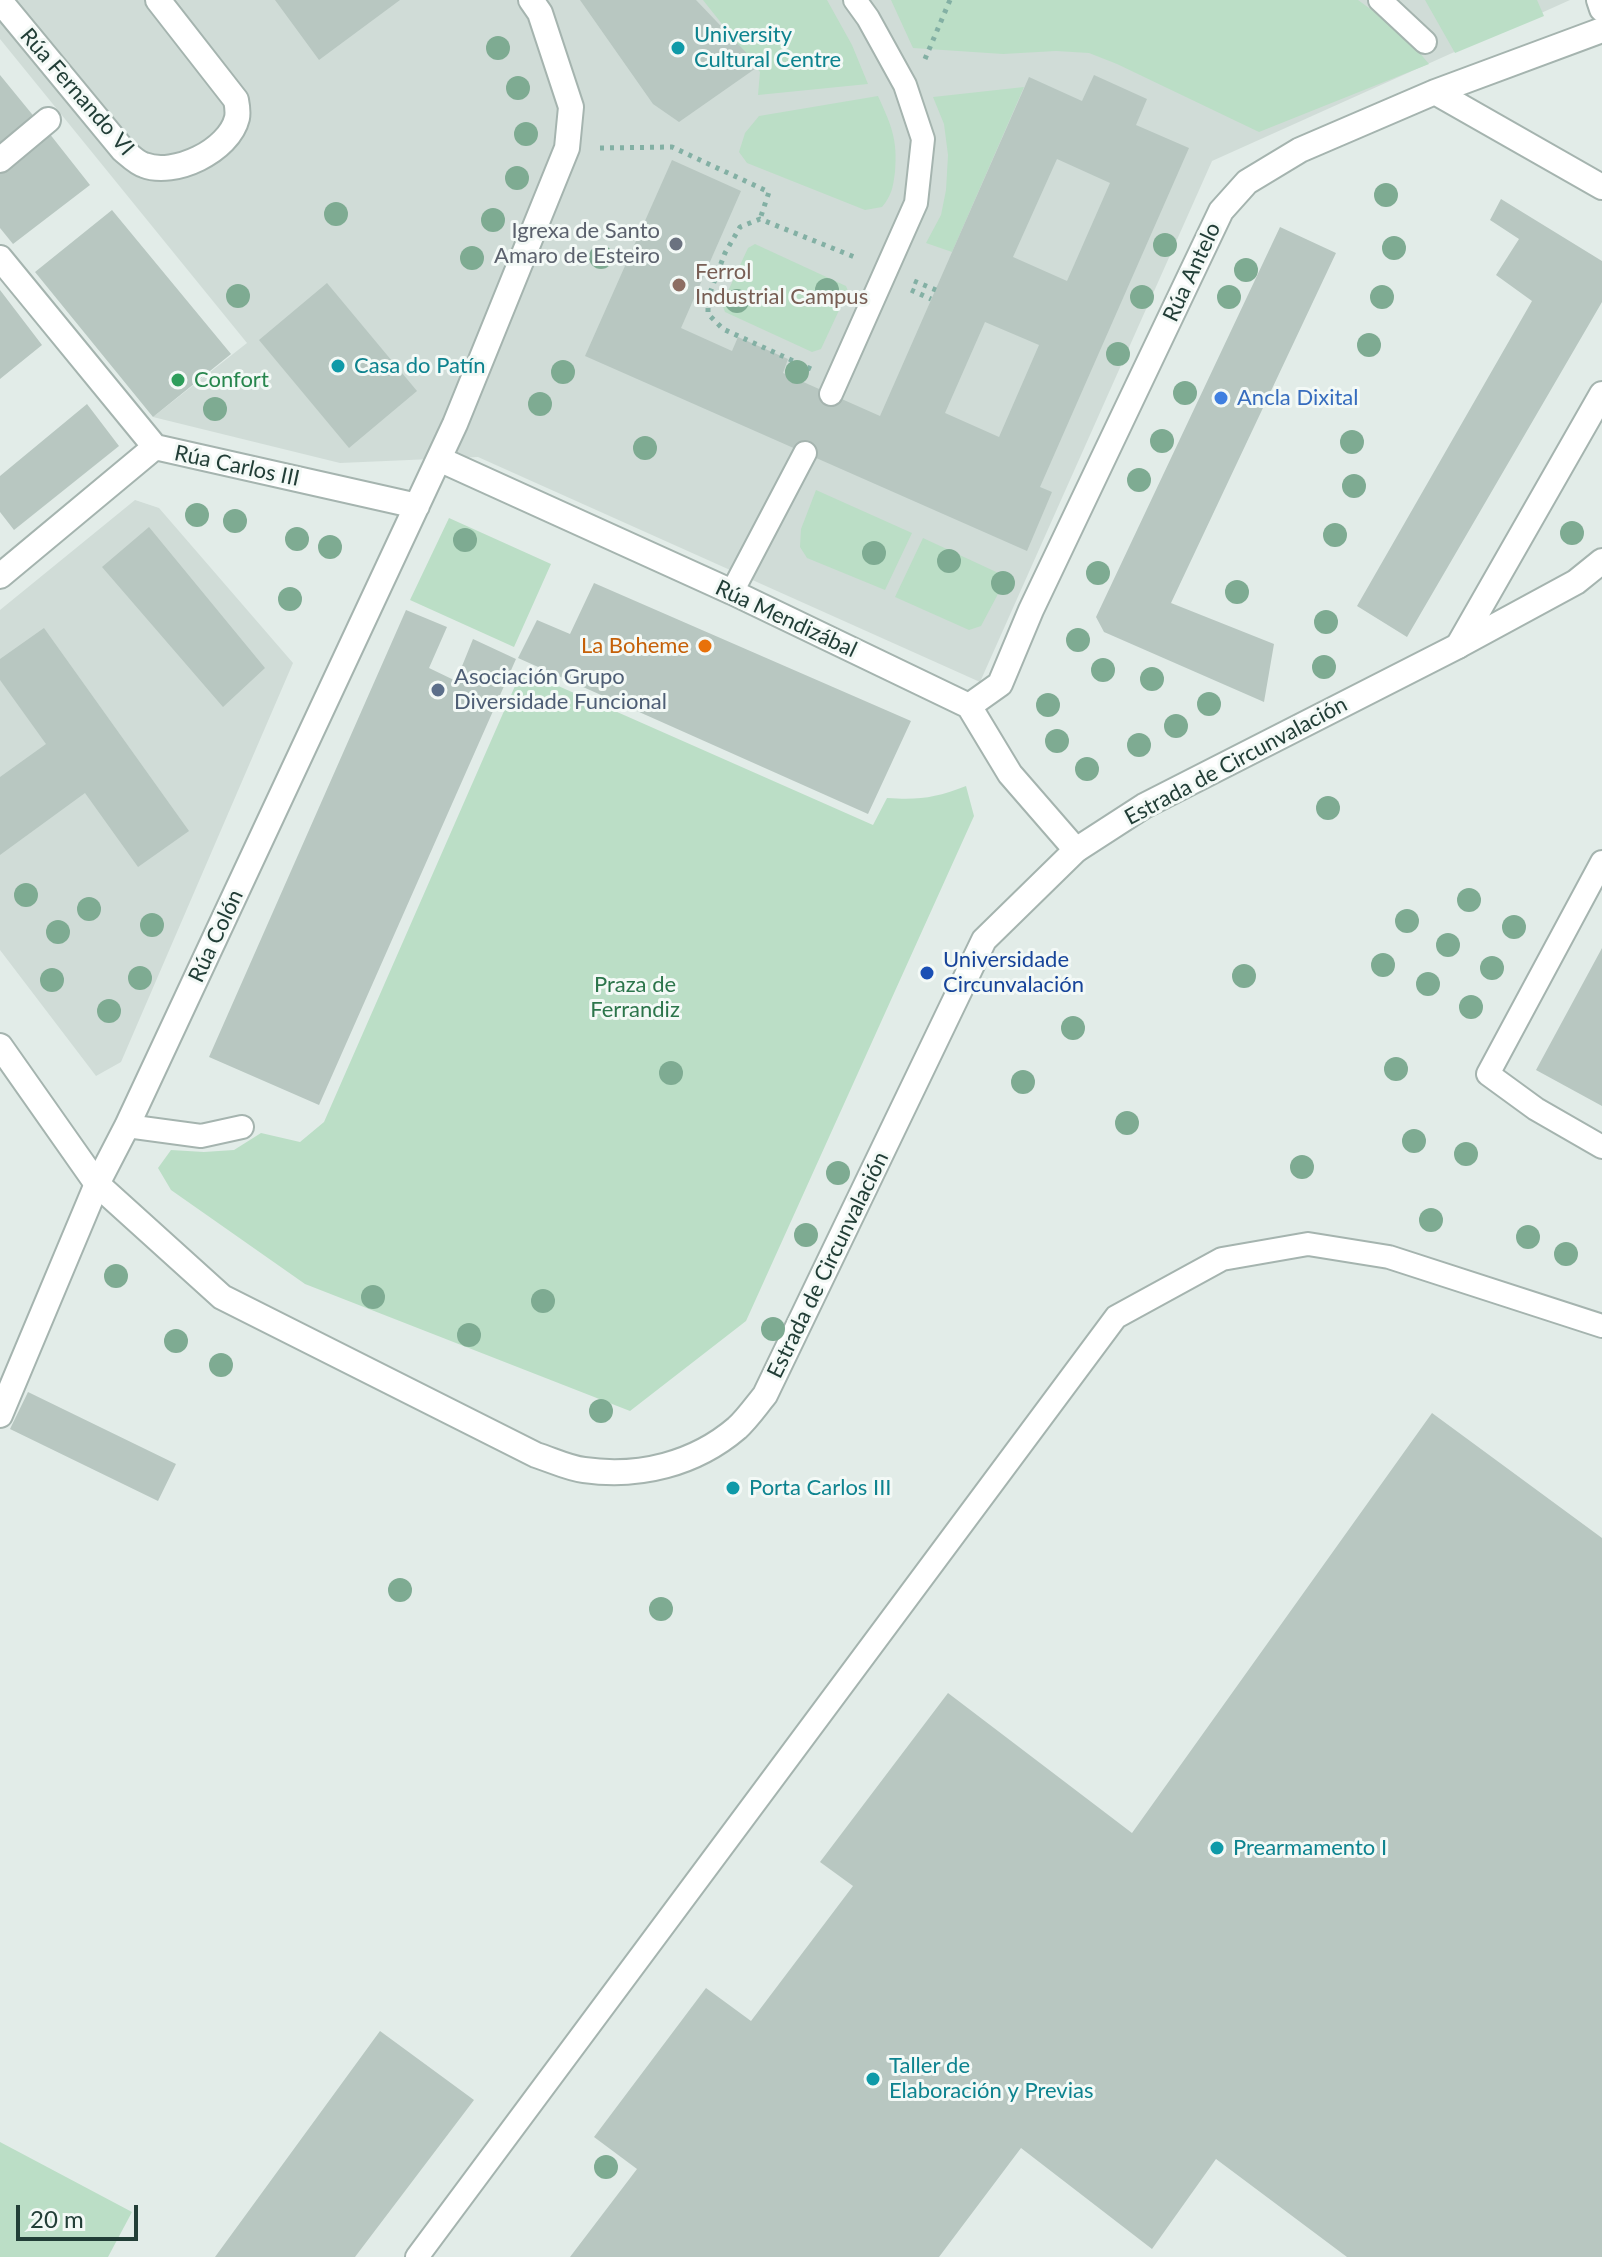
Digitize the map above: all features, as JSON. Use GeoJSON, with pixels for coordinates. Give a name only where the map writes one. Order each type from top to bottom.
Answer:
{"type":"FeatureCollection","features":[{"type":"Feature","properties":{"kind":"street","name":"Rúa Fernando VI"},"geometry":{"type":"LineString","coordinates":[[0,1],[123,150],[142,165],[170,169],[202,156],[230,133],[237,117],[236,100],[158,0]]}},
{"type":"Feature","properties":{"kind":"street","name":"Rúa Colón"},"geometry":{"type":"LineString","coordinates":[[0,1415],[97,1184],[439,459],[567,148],[571,107],[540,13],[531,0]]}},
{"type":"Feature","properties":{"kind":"street"},"geometry":{"type":"LineString","coordinates":[[1599,0],[1602,9]]}},
{"type":"Feature","properties":{"kind":"street","name":"Rúa Antelo"},"geometry":{"type":"LineString","coordinates":[[969,706],[1000,684],[1031,610],[1221,211],[1247,182],[1300,150],[1435,92],[1602,30]]}},
{"type":"Feature","properties":{"kind":"street"},"geometry":{"type":"LineString","coordinates":[[1435,92],[1602,187]]}},
{"type":"Feature","properties":{"kind":"street"},"geometry":{"type":"LineString","coordinates":[[0,160],[48,120]]}},
{"type":"Feature","properties":{"kind":"street","name":"Rúa Carlos III"},"geometry":{"type":"LineString","coordinates":[[0,258],[155,447],[417,506]]}},
{"type":"Feature","properties":{"kind":"street"},"geometry":{"type":"LineString","coordinates":[[1458,646],[1602,394]]}},
{"type":"Feature","properties":{"kind":"street"},"geometry":{"type":"LineString","coordinates":[[0,576],[155,447]]}},
{"type":"Feature","properties":{"kind":"street","name":"Rúa Mendizábal"},"geometry":{"type":"LineString","coordinates":[[439,459],[732,592],[969,706]]}},
{"type":"Feature","properties":{"kind":"street","name":"Estrada de Circunvalación"},"geometry":{"type":"LineString","coordinates":[[0,1046],[97,1184],[222,1297],[536,1455],[582,1470],[625,1472],[674,1465],[709,1449],[739,1426],[765,1395],[984,940],[1076,850],[1144,806],[1458,646],[1576,582],[1602,561]]}},
{"type":"Feature","properties":{"kind":"street"},"geometry":{"type":"LineString","coordinates":[[969,706],[1010,774],[1076,850]]}},
{"type":"Feature","properties":{"kind":"lane"},"geometry":{"type":"LineString","coordinates":[[834,388],[916,203],[923,139],[905,85],[855,0]]}},
{"type":"Feature","properties":{"kind":"lane"},"geometry":{"type":"LineString","coordinates":[[1380,0],[1425,42]]}},
{"type":"Feature","properties":{"kind":"lane"},"geometry":{"type":"LineString","coordinates":[[732,592],[805,453]]}},
{"type":"Feature","properties":{"kind":"lane"},"geometry":{"type":"LineString","coordinates":[[1602,862],[1488,1074],[1536,1109],[1602,1147]]}},
{"type":"Feature","properties":{"kind":"lane"},"geometry":{"type":"LineString","coordinates":[[127,1126],[201,1136],[242,1127]]}},
{"type":"Feature","properties":{"kind":"lane"},"geometry":{"type":"LineString","coordinates":[[417,2257],[1116,1317],[1222,1259],[1308,1244],[1389,1257],[1602,1326]]}},
{"type":"Feature","properties":{"kind":"path"},"geometry":{"type":"LineString","coordinates":[[909,97],[950,0]]}},
{"type":"Feature","properties":{"kind":"path"},"geometry":{"type":"LineString","coordinates":[[567,148],[672,147],[769,192],[760,219]]}},
{"type":"Feature","properties":{"kind":"path"},"geometry":{"type":"LineString","coordinates":[[834,388],[723,329],[708,314],[708,298],[725,253],[740,227],[760,219],[887,270]]}},
{"type":"Feature","properties":{"kind":"shaded area","name":"Ferrol Industrial Campus"},"geometry":{"type":"Polygon","coordinates":[[[0,0],[1570,0],[1212,161],[980,682],[478,457],[340,463],[153,417],[247,343],[0,39],[0,0]]]}},
{"type":"Feature","properties":{"kind":"shaded area"},"geometry":{"type":"Polygon","coordinates":[[[135,500],[159,508],[293,663],[121,1062],[96,1076],[0,950],[0,610],[135,500]]]}},
{"type":"Feature","properties":{"kind":"green space"},"geometry":{"type":"Polygon","coordinates":[[[703,0],[827,0],[852,45],[868,84],[758,95],[760,72],[703,0]]]}},
{"type":"Feature","properties":{"kind":"green space"},"geometry":{"type":"Polygon","coordinates":[[[891,0],[1358,0],[1403,33],[1429,64],[1259,132],[1089,53],[1003,54],[913,48],[891,0]]]}},
{"type":"Feature","properties":{"kind":"green space"},"geometry":{"type":"Polygon","coordinates":[[[1425,0],[1537,0],[1544,16],[1455,53],[1425,0]]]}},
{"type":"Feature","properties":{"kind":"green space"},"geometry":{"type":"Polygon","coordinates":[[[1024,87],[952,252],[926,243],[941,215],[948,155],[944,124],[933,97],[1024,87]]]}},
{"type":"Feature","properties":{"kind":"green space"},"geometry":{"type":"Polygon","coordinates":[[[878,96],[890,124],[895,150],[893,187],[882,207],[865,210],[747,163],[739,152],[745,133],[759,116],[878,96]]]}},
{"type":"Feature","properties":{"kind":"green space"},"geometry":{"type":"Polygon","coordinates":[[[755,244],[846,286],[848,291],[821,349],[812,352],[725,312],[722,304],[748,248],[755,244]]]}},
{"type":"Feature","properties":{"kind":"green space"},"geometry":{"type":"Polygon","coordinates":[[[816,490],[912,533],[885,590],[807,558],[800,547],[801,529],[816,490]]]}},
{"type":"Feature","properties":{"kind":"green space"},"geometry":{"type":"Polygon","coordinates":[[[449,518],[551,564],[514,647],[410,600],[449,518]]]}},
{"type":"Feature","properties":{"kind":"green space"},"geometry":{"type":"Polygon","coordinates":[[[923,538],[1007,577],[981,626],[969,630],[895,597],[923,538]]]}},
{"type":"Feature","properties":{"kind":"green space","name":"Praza de Ferrandiz"},"geometry":{"type":"Polygon","coordinates":[[[522,670],[873,825],[887,798],[927,797],[966,786],[974,816],[746,1321],[630,1411],[305,1284],[171,1190],[158,1168],[171,1150],[234,1150],[261,1133],[300,1142],[324,1122],[522,670]]]}},
{"type":"Feature","properties":{"kind":"green space"},"geometry":{"type":"Polygon","coordinates":[[[0,2142],[132,2212],[108,2257],[0,2257],[0,2142]]]}},
{"type":"Feature","properties":{"kind":"building"},"geometry":{"type":"Polygon","coordinates":[[[275,0],[400,0],[319,60],[275,0]]]}},
{"type":"Feature","properties":{"kind":"building","name":"University Cultural Centre"},"geometry":{"type":"Polygon","coordinates":[[[580,0],[696,0],[759,66],[679,122],[653,104],[580,0]]]}},
{"type":"Feature","properties":{"kind":"building"},"geometry":{"type":"Polygon","coordinates":[[[0,75],[36,119],[0,148],[0,75]]]}},
{"type":"Feature","properties":{"kind":"building"},"geometry":{"type":"Polygon","coordinates":[[[1094,75],[1147,99],[1136,125],[1189,148],[1040,487],[1052,492],[1027,551],[585,356],[672,160],[741,191],[681,328],[732,351],[738,337],[788,359],[783,373],[880,416],[1029,77],[1082,101],[1094,75]],[[1057,159],[1013,257],[1067,281],[1110,183],[1057,159]],[[985,322],[945,413],[999,437],[1039,345],[985,322]]]}},
{"type":"Feature","properties":{"kind":"building"},"geometry":{"type":"Polygon","coordinates":[[[49,133],[90,185],[13,244],[0,228],[0,173],[49,133]]]}},
{"type":"Feature","properties":{"kind":"building"},"geometry":{"type":"Polygon","coordinates":[[[1501,199],[1602,261],[1602,302],[1407,637],[1357,606],[1532,301],[1496,275],[1519,239],[1490,220],[1501,199]]]}},
{"type":"Feature","properties":{"kind":"building"},"geometry":{"type":"Polygon","coordinates":[[[112,210],[231,354],[153,417],[35,272],[112,210]]]}},
{"type":"Feature","properties":{"kind":"building"},"geometry":{"type":"Polygon","coordinates":[[[1280,227],[1336,253],[1171,603],[1274,644],[1264,702],[1104,632],[1096,617],[1280,227]]]}},
{"type":"Feature","properties":{"kind":"building","name":"Casa do Patín"},"geometry":{"type":"Polygon","coordinates":[[[327,283],[417,391],[349,448],[259,340],[327,283]]]}},
{"type":"Feature","properties":{"kind":"building"},"geometry":{"type":"Polygon","coordinates":[[[0,290],[42,345],[0,379],[0,290]]]}},
{"type":"Feature","properties":{"kind":"building"},"geometry":{"type":"Polygon","coordinates":[[[87,404],[119,446],[14,530],[0,512],[0,476],[87,404]]]}},
{"type":"Feature","properties":{"kind":"building"},"geometry":{"type":"Polygon","coordinates":[[[149,527],[265,668],[223,707],[102,567],[149,527]]]}},
{"type":"Feature","properties":{"kind":"building"},"geometry":{"type":"Polygon","coordinates":[[[594,583],[911,721],[868,814],[518,658],[537,620],[570,634],[594,583]]]}},
{"type":"Feature","properties":{"kind":"building"},"geometry":{"type":"Polygon","coordinates":[[[406,610],[447,627],[429,668],[456,681],[473,639],[516,659],[319,1105],[209,1057],[406,610]]]}},
{"type":"Feature","properties":{"kind":"building"},"geometry":{"type":"Polygon","coordinates":[[[44,628],[189,831],[138,867],[85,793],[0,855],[0,777],[46,744],[0,680],[0,659],[44,628]]]}},
{"type":"Feature","properties":{"kind":"building"},"geometry":{"type":"Polygon","coordinates":[[[1602,948],[1602,1106],[1536,1070],[1602,948]]]}},
{"type":"Feature","properties":{"kind":"building"},"geometry":{"type":"Polygon","coordinates":[[[28,1392],[176,1464],[158,1501],[10,1429],[28,1392]]]}},
{"type":"Feature","properties":{"kind":"building","name":"Prearmamento I"},"geometry":{"type":"Polygon","coordinates":[[[1432,1413],[1602,1538],[1602,2257],[1347,2257],[1216,2159],[1152,2249],[1021,2148],[939,2257],[570,2257],[637,2169],[594,2137],[706,1988],[751,2021],[853,1886],[820,1862],[948,1693],[1132,1833],[1432,1413]]]}},
{"type":"Feature","properties":{"kind":"building"},"geometry":{"type":"Polygon","coordinates":[[[380,2031],[474,2100],[355,2257],[215,2257],[380,2031]]]}},
{"type":"Feature","properties":{"kind":"place","name":"University Cultural Centre"},"geometry":{"type":"Point","coordinates":[678,48]}},
{"type":"Feature","properties":{"kind":"place","name":"Igrexa de Santo Amaro de Esteiro"},"geometry":{"type":"Point","coordinates":[676,244]}},
{"type":"Feature","properties":{"kind":"place","name":"Ferrol Industrial Campus"},"geometry":{"type":"Point","coordinates":[679,285]}},
{"type":"Feature","properties":{"kind":"place","name":"Casa do Patín"},"geometry":{"type":"Point","coordinates":[338,366]}},
{"type":"Feature","properties":{"kind":"place","name":"Confort"},"geometry":{"type":"Point","coordinates":[178,380]}},
{"type":"Feature","properties":{"kind":"place","name":"Ancla Dixital"},"geometry":{"type":"Point","coordinates":[1221,398]}},
{"type":"Feature","properties":{"kind":"place","name":"La Boheme"},"geometry":{"type":"Point","coordinates":[705,646]}},
{"type":"Feature","properties":{"kind":"place","name":"Asociación Grupo Diversidade Funcional"},"geometry":{"type":"Point","coordinates":[438,690]}},
{"type":"Feature","properties":{"kind":"place","name":"Universidade Circunvalación"},"geometry":{"type":"Point","coordinates":[927,973]}},
{"type":"Feature","properties":{"kind":"place","name":"Porta Carlos III"},"geometry":{"type":"Point","coordinates":[733,1488]}},
{"type":"Feature","properties":{"kind":"place","name":"Prearmamento I"},"geometry":{"type":"Point","coordinates":[1217,1848]}},
{"type":"Feature","properties":{"kind":"place","name":"Taller de Elaboración y Previas"},"geometry":{"type":"Point","coordinates":[873,2079]}}]}
